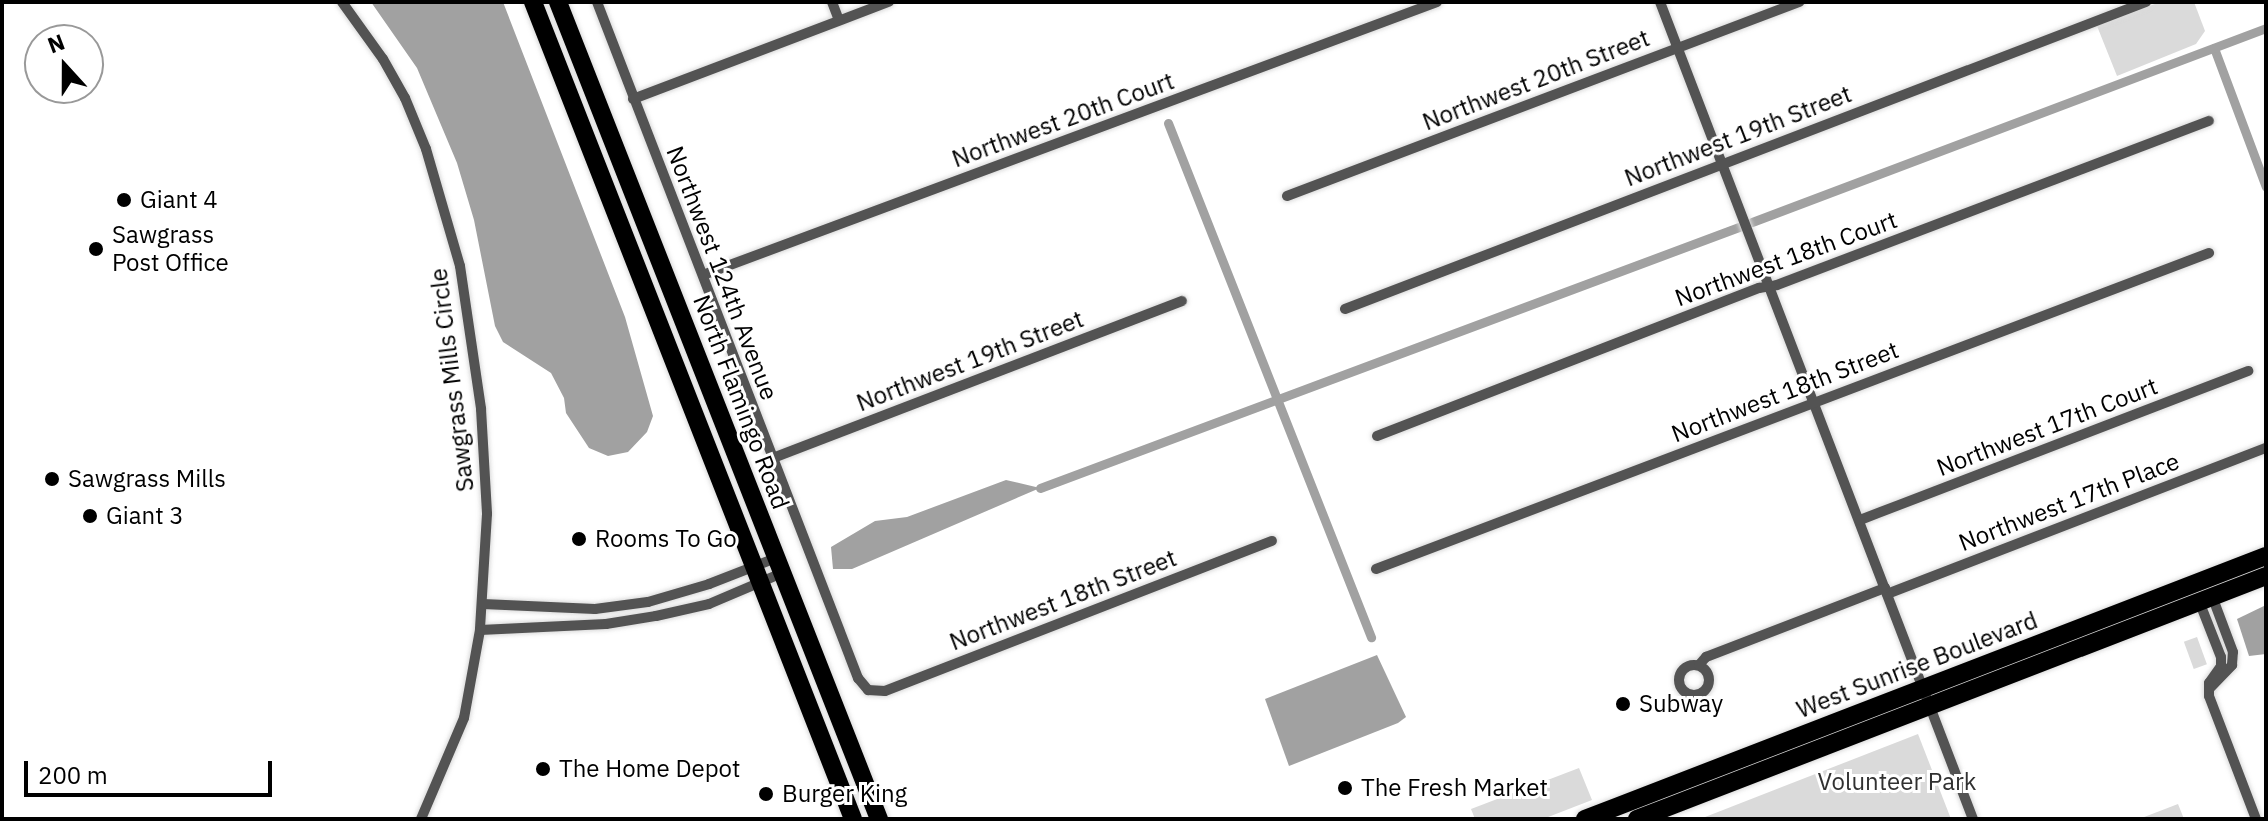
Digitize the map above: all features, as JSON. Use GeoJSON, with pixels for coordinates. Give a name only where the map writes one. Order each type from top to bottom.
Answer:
{"type":"FeatureCollection","features":[{"type":"Feature","properties":{"kind":"highway","name":"North Flamingo Road"},"geometry":{"type":"LineString","coordinates":[[533,2],[853,819]]}},
{"type":"Feature","properties":{"kind":"highway","name":"North Flamingo Road"},"geometry":{"type":"LineString","coordinates":[[558,2],[879,819]]}},
{"type":"Feature","properties":{"kind":"highway","name":"West Sunrise Boulevard"},"geometry":{"type":"LineString","coordinates":[[1585,819],[2266,556]]}},
{"type":"Feature","properties":{"kind":"highway","name":"West Sunrise Boulevard"},"geometry":{"type":"LineString","coordinates":[[1637,819],[2266,576]]}},
{"type":"Feature","properties":{"kind":"street","name":"Sawgrass Mills Circle"},"geometry":{"type":"LineString","coordinates":[[342,2],[383,59],[411,111],[460,266],[481,409],[487,489],[480,630],[464,718],[421,819]]}},
{"type":"Feature","properties":{"kind":"street","name":"Northwest 124th Avenue"},"geometry":{"type":"LineString","coordinates":[[597,2],[858,678],[868,690]]}},
{"type":"Feature","properties":{"kind":"street"},"geometry":{"type":"LineString","coordinates":[[832,2],[839,20]]}},
{"type":"Feature","properties":{"kind":"street"},"geometry":{"type":"LineString","coordinates":[[633,99],[889,2]]}},
{"type":"Feature","properties":{"kind":"street","name":"Northwest 20th Court"},"geometry":{"type":"LineString","coordinates":[[703,275],[1437,2]]}},
{"type":"Feature","properties":{"kind":"street"},"geometry":{"type":"LineString","coordinates":[[1660,2],[1973,819]]}},
{"type":"Feature","properties":{"kind":"street","name":"Northwest 20th Street"},"geometry":{"type":"LineString","coordinates":[[1287,196],[1799,2]]}},
{"type":"Feature","properties":{"kind":"street","name":"Northwest 19th Street"},"geometry":{"type":"LineString","coordinates":[[1345,309],[2146,2]]}},
{"type":"Feature","properties":{"kind":"street","name":"Northwest 18th Court"},"geometry":{"type":"LineString","coordinates":[[1377,436],[2209,121]]}},
{"type":"Feature","properties":{"kind":"street","name":"Northwest 18th Street"},"geometry":{"type":"LineString","coordinates":[[1376,569],[2209,253]]}},
{"type":"Feature","properties":{"kind":"street","name":"Northwest 19th Street"},"geometry":{"type":"LineString","coordinates":[[773,458],[1182,301]]}},
{"type":"Feature","properties":{"kind":"street","name":"Northwest 17th Court"},"geometry":{"type":"LineString","coordinates":[[1860,520],[2248,371]]}},
{"type":"Feature","properties":{"kind":"street","name":"Northwest 17th Place"},"geometry":{"type":"LineString","coordinates":[[1699,665],[1706,657],[2266,448]]}},
{"type":"Feature","properties":{"kind":"street","name":"Northwest 18th Street"},"geometry":{"type":"LineString","coordinates":[[868,690],[885,691],[1272,541]]}},
{"type":"Feature","properties":{"kind":"street"},"geometry":{"type":"LineString","coordinates":[[483,604],[595,609],[648,602],[757,575],[779,565]]}},
{"type":"Feature","properties":{"kind":"street"},"geometry":{"type":"LineString","coordinates":[[480,630],[606,624],[656,616],[709,604],[779,565]]}},
{"type":"Feature","properties":{"kind":"street"},"geometry":{"type":"LineString","coordinates":[[2206,599],[2233,652],[2232,665],[2209,689]]}},
{"type":"Feature","properties":{"kind":"street"},"geometry":{"type":"LineString","coordinates":[[2206,599],[2221,666],[2209,683],[2209,689],[2256,819]]}},
{"type":"Feature","properties":{"kind":"street"},"geometry":{"type":"LineString","coordinates":[[2214,640],[2227,635]]}},
{"type":"Feature","properties":{"kind":"green space"},"geometry":{"type":"Polygon","coordinates":[[[2160,2],[2194,2],[2205,31],[2196,44],[2117,76],[2097,26],[2160,2]]]}},
{"type":"Feature","properties":{"kind":"green space"},"geometry":{"type":"Polygon","coordinates":[[[2197,637],[2207,664],[2194,669],[2184,642],[2197,637]]]}},
{"type":"Feature","properties":{"kind":"green space","name":"Volunteer Park"},"geometry":{"type":"Polygon","coordinates":[[[1918,734],[1951,819],[1700,819],[1918,734]]]}},
{"type":"Feature","properties":{"kind":"green space"},"geometry":{"type":"Polygon","coordinates":[[[1579,768],[1592,800],[1543,819],[1475,819],[1471,809],[1579,768]]]}},
{"type":"Feature","properties":{"kind":"green space"},"geometry":{"type":"Polygon","coordinates":[[[2178,804],[2184,819],[2139,819],[2178,804]]]}},
{"type":"Feature","properties":{"kind":"shaded area"},"geometry":{"type":"Polygon","coordinates":[[[371,2],[503,2],[625,317],[653,416],[647,432],[628,452],[608,456],[589,448],[566,413],[564,398],[551,373],[503,342],[495,326],[474,220],[457,163],[417,68],[371,2]]]}},
{"type":"Feature","properties":{"kind":"shaded area"},"geometry":{"type":"Polygon","coordinates":[[[1006,480],[1040,488],[852,569],[833,569],[831,547],[875,521],[907,517],[1006,480]]]}},
{"type":"Feature","properties":{"kind":"shaded area"},"geometry":{"type":"Polygon","coordinates":[[[2266,605],[2266,654],[2249,656],[2237,619],[2266,605]]]}},
{"type":"Feature","properties":{"kind":"shaded area"},"geometry":{"type":"Polygon","coordinates":[[[1377,655],[1406,717],[1398,723],[1289,766],[1265,699],[1377,655]]]}},
{"type":"Feature","properties":{"kind":"waterway"},"geometry":{"type":"LineString","coordinates":[[1752,222],[2266,28]]}},
{"type":"Feature","properties":{"kind":"waterway"},"geometry":{"type":"LineString","coordinates":[[2214,48],[2266,187]]}},
{"type":"Feature","properties":{"kind":"waterway"},"geometry":{"type":"LineString","coordinates":[[1168,123],[1371,637]]}},
{"type":"Feature","properties":{"kind":"waterway"},"geometry":{"type":"LineString","coordinates":[[1040,488],[1739,227]]}},
{"type":"Feature","properties":{"kind":"place","name":"Giant 4"},"geometry":{"type":"Point","coordinates":[124,200]}},
{"type":"Feature","properties":{"kind":"place","name":"Sawgrass Post Office"},"geometry":{"type":"Point","coordinates":[96,249]}},
{"type":"Feature","properties":{"kind":"place","name":"Sawgrass Mills"},"geometry":{"type":"Point","coordinates":[52,479]}},
{"type":"Feature","properties":{"kind":"place","name":"Giant 3"},"geometry":{"type":"Point","coordinates":[90,516]}},
{"type":"Feature","properties":{"kind":"place","name":"Rooms To Go"},"geometry":{"type":"Point","coordinates":[579,539]}},
{"type":"Feature","properties":{"kind":"place","name":"Subway"},"geometry":{"type":"Point","coordinates":[1623,704]}},
{"type":"Feature","properties":{"kind":"place","name":"The Home Depot"},"geometry":{"type":"Point","coordinates":[543,769]}},
{"type":"Feature","properties":{"kind":"place","name":"The Fresh Market"},"geometry":{"type":"Point","coordinates":[1345,788]}},
{"type":"Feature","properties":{"kind":"place","name":"Burger King"},"geometry":{"type":"Point","coordinates":[766,794]}}]}
